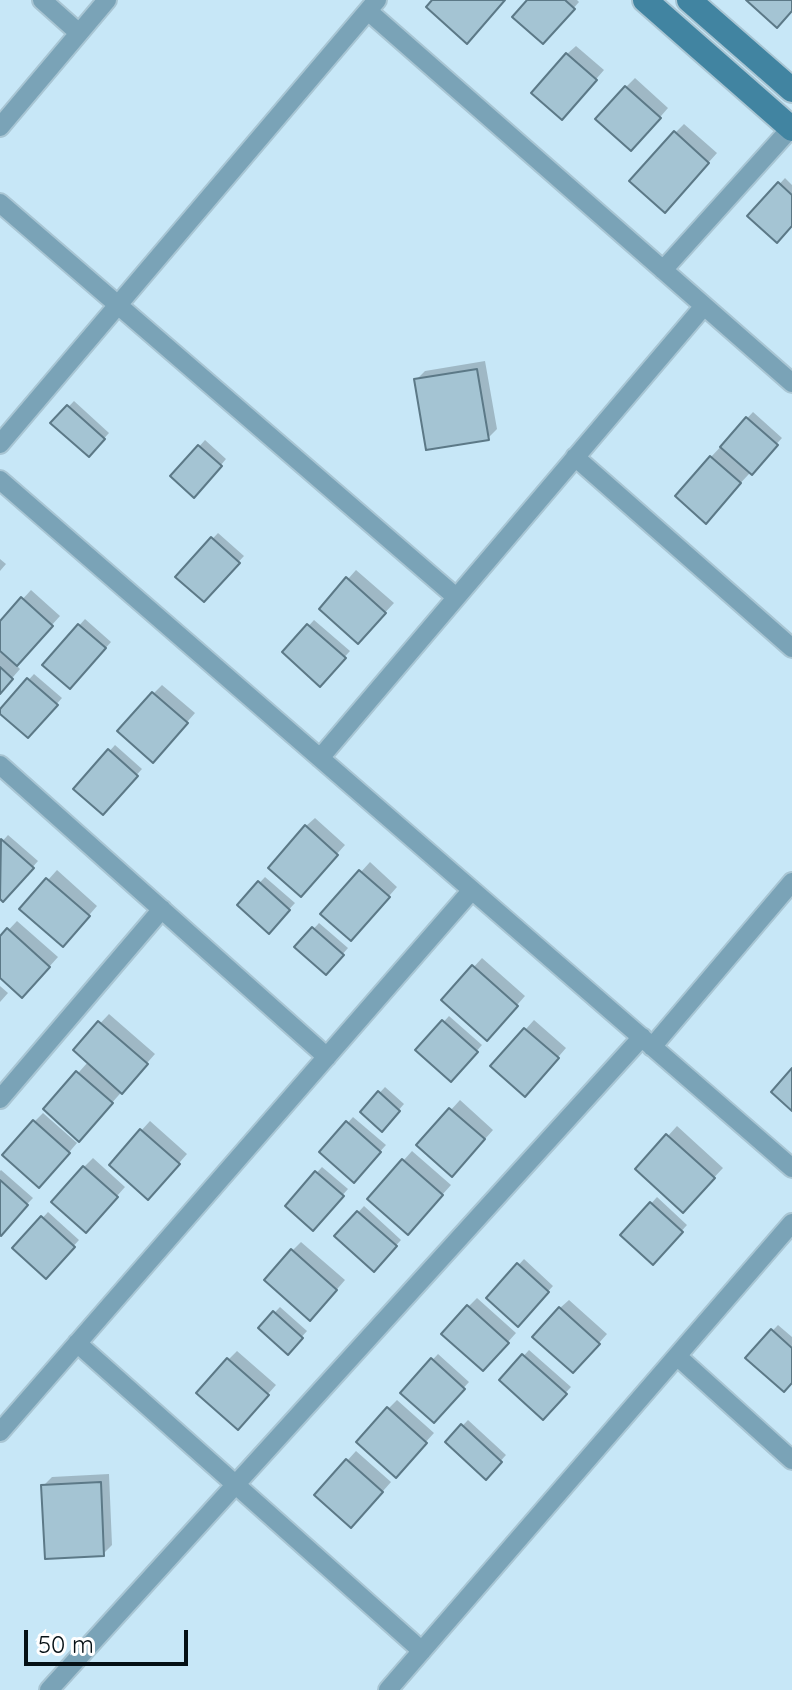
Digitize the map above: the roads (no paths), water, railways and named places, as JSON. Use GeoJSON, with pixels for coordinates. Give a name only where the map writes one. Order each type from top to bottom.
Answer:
{"type":"FeatureCollection","features":[{"type":"Feature","properties":{"kind":"street"},"geometry":{"type":"LineString","coordinates":[[42,0],[79,33]]}},
{"type":"Feature","properties":{"kind":"street"},"geometry":{"type":"LineString","coordinates":[[0,127],[107,0]]}},
{"type":"Feature","properties":{"kind":"street"},"geometry":{"type":"LineString","coordinates":[[645,0],[791,128],[663,270]]}},
{"type":"Feature","properties":{"kind":"street"},"geometry":{"type":"LineString","coordinates":[[689,0],[792,90]]}},
{"type":"Feature","properties":{"kind":"street"},"geometry":{"type":"LineString","coordinates":[[0,444],[373,5],[663,270],[792,383]]}},
{"type":"Feature","properties":{"kind":"street"},"geometry":{"type":"LineString","coordinates":[[0,203],[456,597]]}},
{"type":"Feature","properties":{"kind":"street"},"geometry":{"type":"LineString","coordinates":[[320,758],[704,306]]}},
{"type":"Feature","properties":{"kind":"street"},"geometry":{"type":"LineString","coordinates":[[575,457],[792,648]]}},
{"type":"Feature","properties":{"kind":"street"},"geometry":{"type":"LineString","coordinates":[[0,480],[792,1168]]}},
{"type":"Feature","properties":{"kind":"street"},"geometry":{"type":"LineString","coordinates":[[0,765],[327,1057]]}},
{"type":"Feature","properties":{"kind":"street"},"geometry":{"type":"LineString","coordinates":[[49,1690],[647,1042],[786,903],[792,882]]}},
{"type":"Feature","properties":{"kind":"street"},"geometry":{"type":"LineString","coordinates":[[0,1432],[472,890]]}},
{"type":"Feature","properties":{"kind":"street"},"geometry":{"type":"LineString","coordinates":[[0,1099],[162,909]]}},
{"type":"Feature","properties":{"kind":"street"},"geometry":{"type":"LineString","coordinates":[[388,1690],[792,1223]]}},
{"type":"Feature","properties":{"kind":"street"},"geometry":{"type":"LineString","coordinates":[[77,1343],[422,1651]]}},
{"type":"Feature","properties":{"kind":"street"},"geometry":{"type":"LineString","coordinates":[[677,1356],[792,1460]]}}]}
